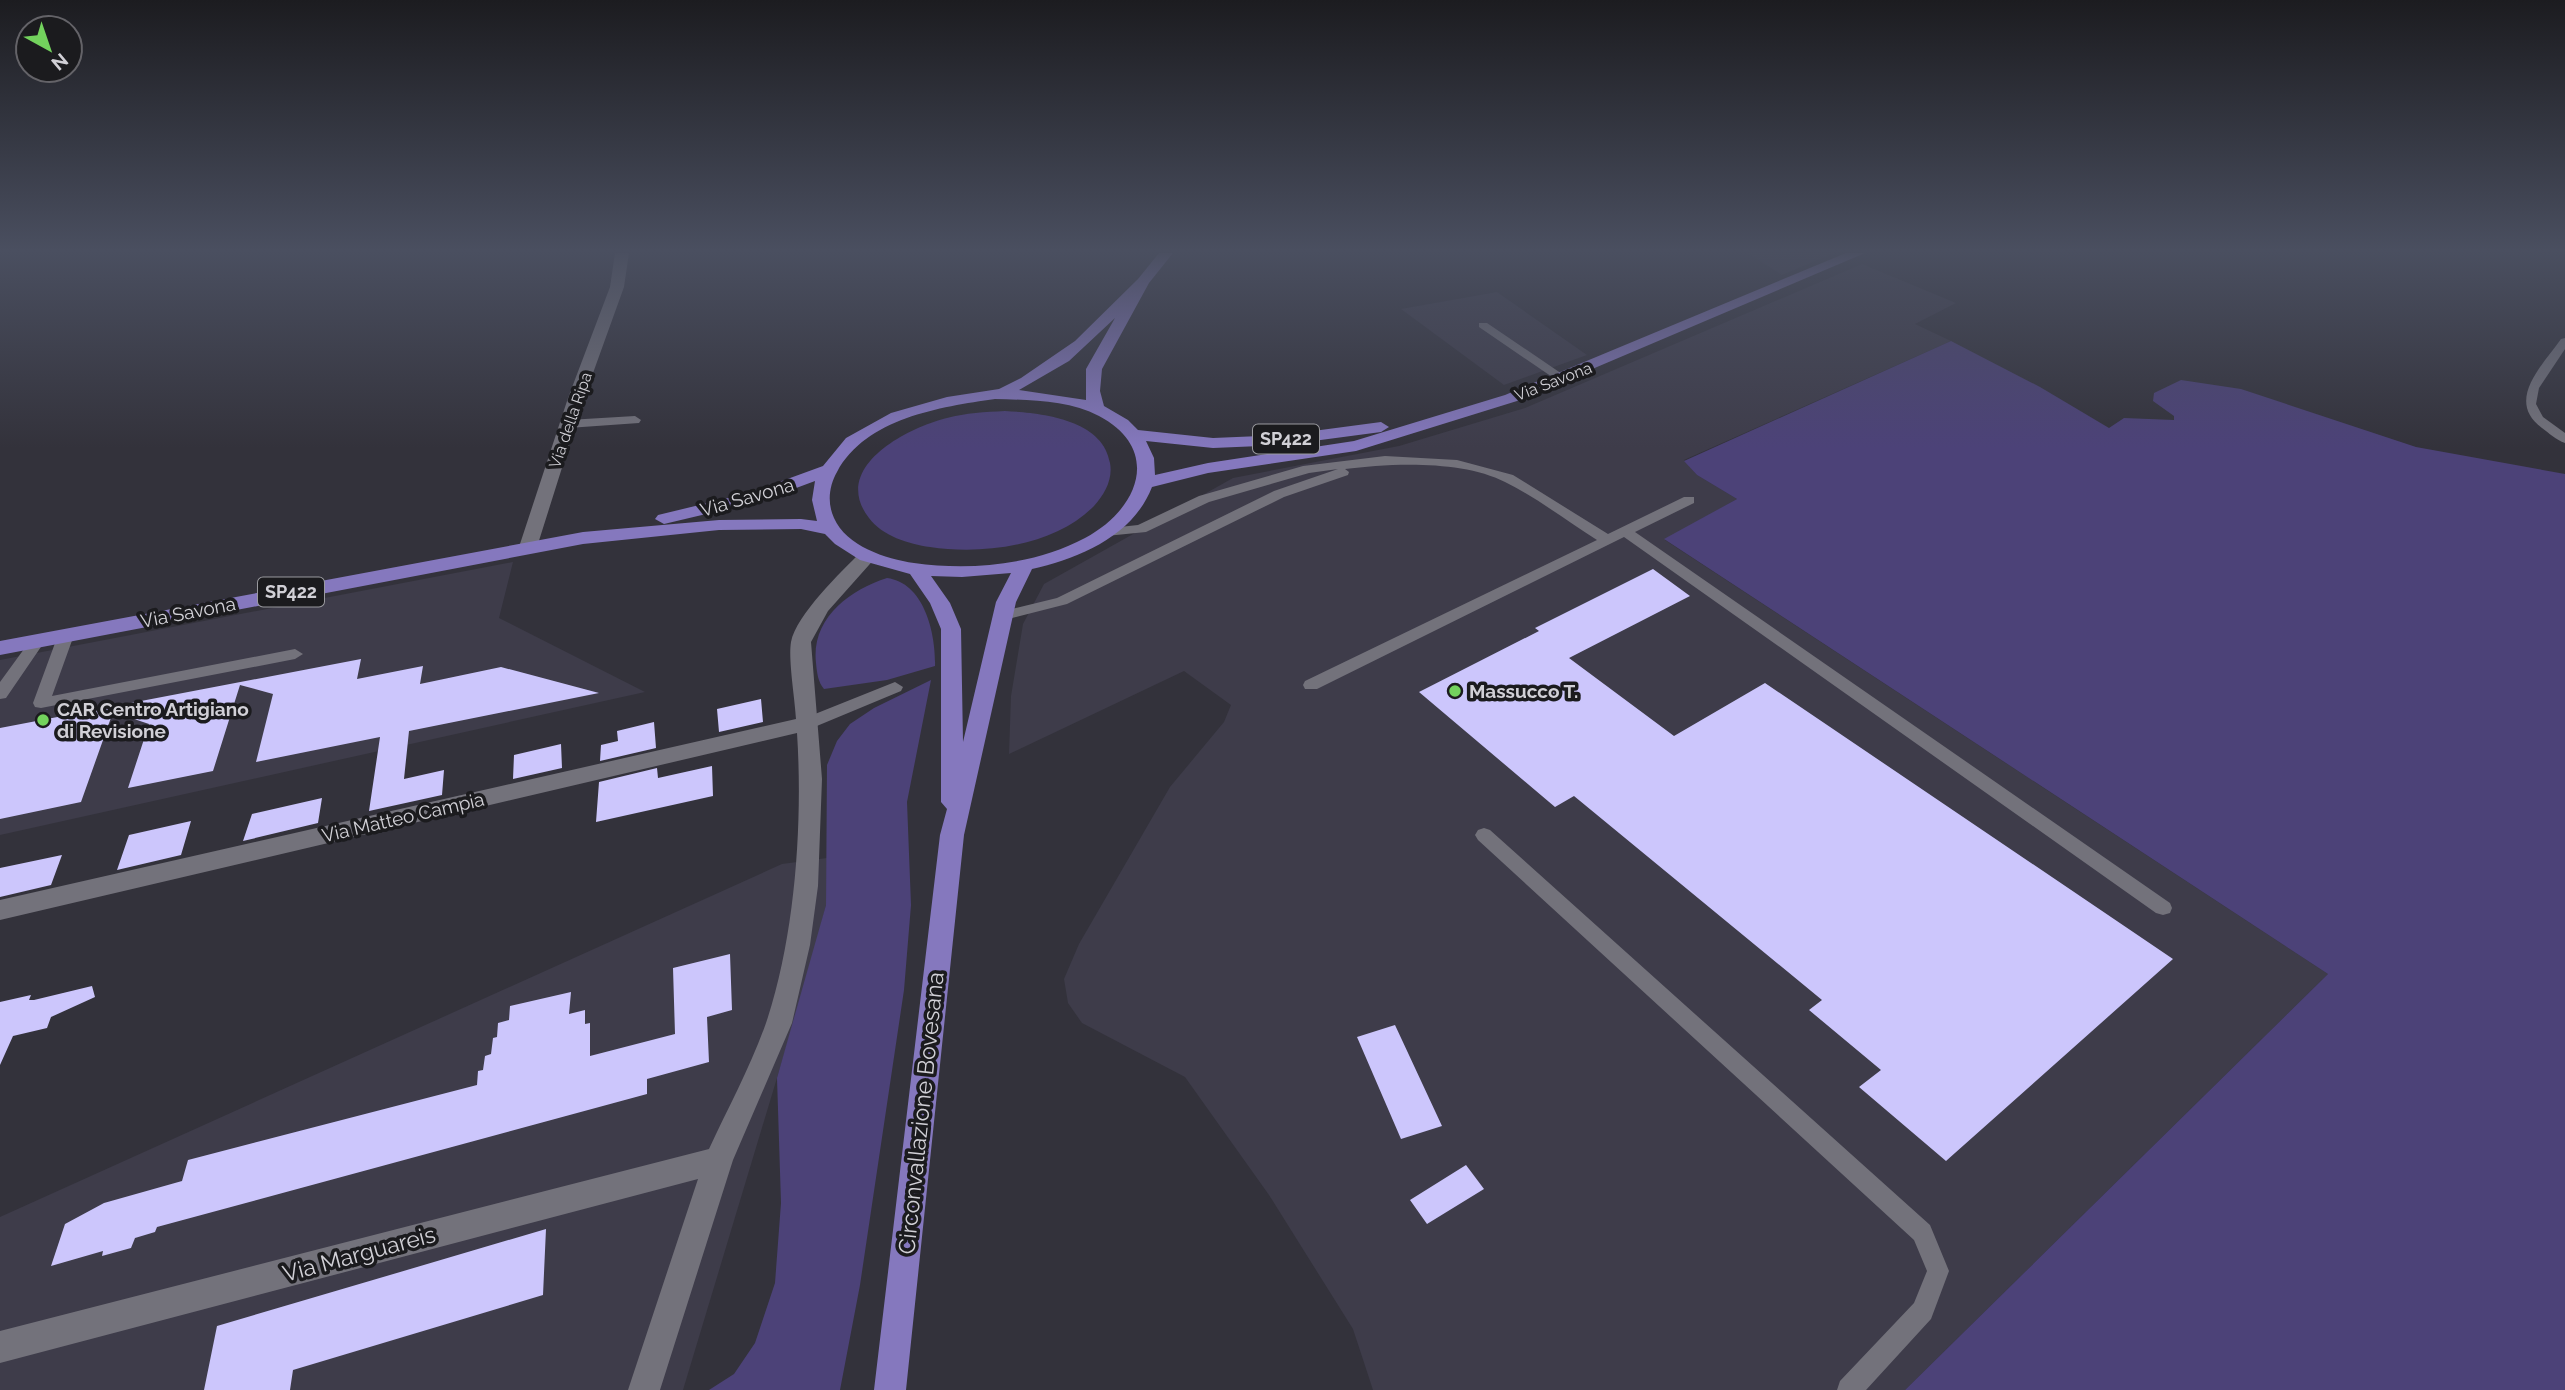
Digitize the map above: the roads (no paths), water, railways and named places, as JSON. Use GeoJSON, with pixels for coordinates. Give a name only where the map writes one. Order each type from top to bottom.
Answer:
{"type":"FeatureCollection","features":[{"type":"Feature","properties":{"kind":"main road"},"geometry":{"type":"LineString","coordinates":[[995,394],[1028,382],[1068,355],[1106,318]]}},
{"type":"Feature","properties":{"kind":"main road"},"geometry":{"type":"LineString","coordinates":[[1096,409],[1094,369],[1123,318]]}},
{"type":"Feature","properties":{"kind":"main road","name":"Via Savona"},"geometry":{"type":"LineString","coordinates":[[1145,483],[1208,468],[1356,446],[1562,378],[1704,318]]}},
{"type":"Feature","properties":{"kind":"main road"},"geometry":{"type":"LineString","coordinates":[[995,394],[1032,395],[1066,400],[1096,409],[1117,421],[1133,435],[1143,450],[1147,466],[1145,483],[1132,508],[1106,532],[1069,552],[1024,566],[969,573],[917,570],[868,556],[846,544],[831,529],[821,510],[820,490],[828,470],[857,439],[886,421],[944,401],[995,394]]}},
{"type":"Feature","properties":{"kind":"main road","name":"Via Savona"},"geometry":{"type":"LineString","coordinates":[[1133,435],[1213,443],[1269,440],[1438,420]]}},
{"type":"Feature","properties":{"kind":"main road","name":"Via Savona"},"geometry":{"type":"LineString","coordinates":[[583,538],[755,497],[828,470]]}},
{"type":"Feature","properties":{"kind":"main road","name":"Via Savona"},"geometry":{"type":"LineString","coordinates":[[0,648],[583,538],[719,525],[801,524],[831,529]]}},
{"type":"Feature","properties":{"kind":"main road","name":"Circonvallazione Bovesana"},"geometry":{"type":"LineString","coordinates":[[890,1390],[952,835],[1006,602],[1024,566]]}},
{"type":"Feature","properties":{"kind":"main road","name":"Circonvallazione Bovesana"},"geometry":{"type":"LineString","coordinates":[[917,570],[940,603],[951,629],[952,835]]}},
{"type":"Feature","properties":{"kind":"street","name":"Via della Ripa"},"geometry":{"type":"LineString","coordinates":[[528,547],[606,318]]}},
{"type":"Feature","properties":{"kind":"street"},"geometry":{"type":"LineString","coordinates":[[644,1390],[719,1160],[779,1023],[797,945],[806,886],[811,779],[801,642],[809,622],[839,585],[868,556]]}},
{"type":"Feature","properties":{"kind":"street","name":"Via Matteo Campia"},"geometry":{"type":"LineString","coordinates":[[0,910],[806,724]]}},
{"type":"Feature","properties":{"kind":"street","name":"Via Marguareis"},"geometry":{"type":"LineString","coordinates":[[0,1348],[719,1160]]}},
{"type":"Feature","properties":{"kind":"lane"},"geometry":{"type":"LineString","coordinates":[[1483,325],[1562,378]]}},
{"type":"Feature","properties":{"kind":"lane"},"geometry":{"type":"LineString","coordinates":[[2565,341],[2533,388],[2530,404],[2538,419],[2565,439]]}},
{"type":"Feature","properties":{"kind":"lane"},"geometry":{"type":"LineString","coordinates":[[568,424],[635,420]]}},
{"type":"Feature","properties":{"kind":"lane"},"geometry":{"type":"LineString","coordinates":[[1106,532],[1141,529],[1205,499],[1308,469],[1385,460],[1457,464],[1508,478],[1607,540]]}},
{"type":"Feature","properties":{"kind":"lane"},"geometry":{"type":"LineString","coordinates":[[1004,615],[1062,601],[1279,494],[1385,460]]}},
{"type":"Feature","properties":{"kind":"lane"},"geometry":{"type":"LineString","coordinates":[[1311,685],[1689,500]]}},
{"type":"Feature","properties":{"kind":"lane"},"geometry":{"type":"LineString","coordinates":[[1625,531],[2163,908]]}},
{"type":"Feature","properties":{"kind":"lane"},"geometry":{"type":"LineString","coordinates":[[66,635],[41,704],[295,654]]}},
{"type":"Feature","properties":{"kind":"lane"},"geometry":{"type":"LineString","coordinates":[[0,694],[37,641]]}},
{"type":"Feature","properties":{"kind":"lane"},"geometry":{"type":"LineString","coordinates":[[806,724],[895,687]]}},
{"type":"Feature","properties":{"kind":"lane"},"geometry":{"type":"LineString","coordinates":[[1483,835],[1922,1233],[1938,1271],[1923,1311],[1849,1390]]}},
{"type":"Feature","properties":{"kind":"place","name":"Massucco T."},"geometry":{"type":"Point","coordinates":[1455,691]}},
{"type":"Feature","properties":{"kind":"place","name":"CAR Centro Artigiano di Revisione"},"geometry":{"type":"Point","coordinates":[43,720]}}]}
